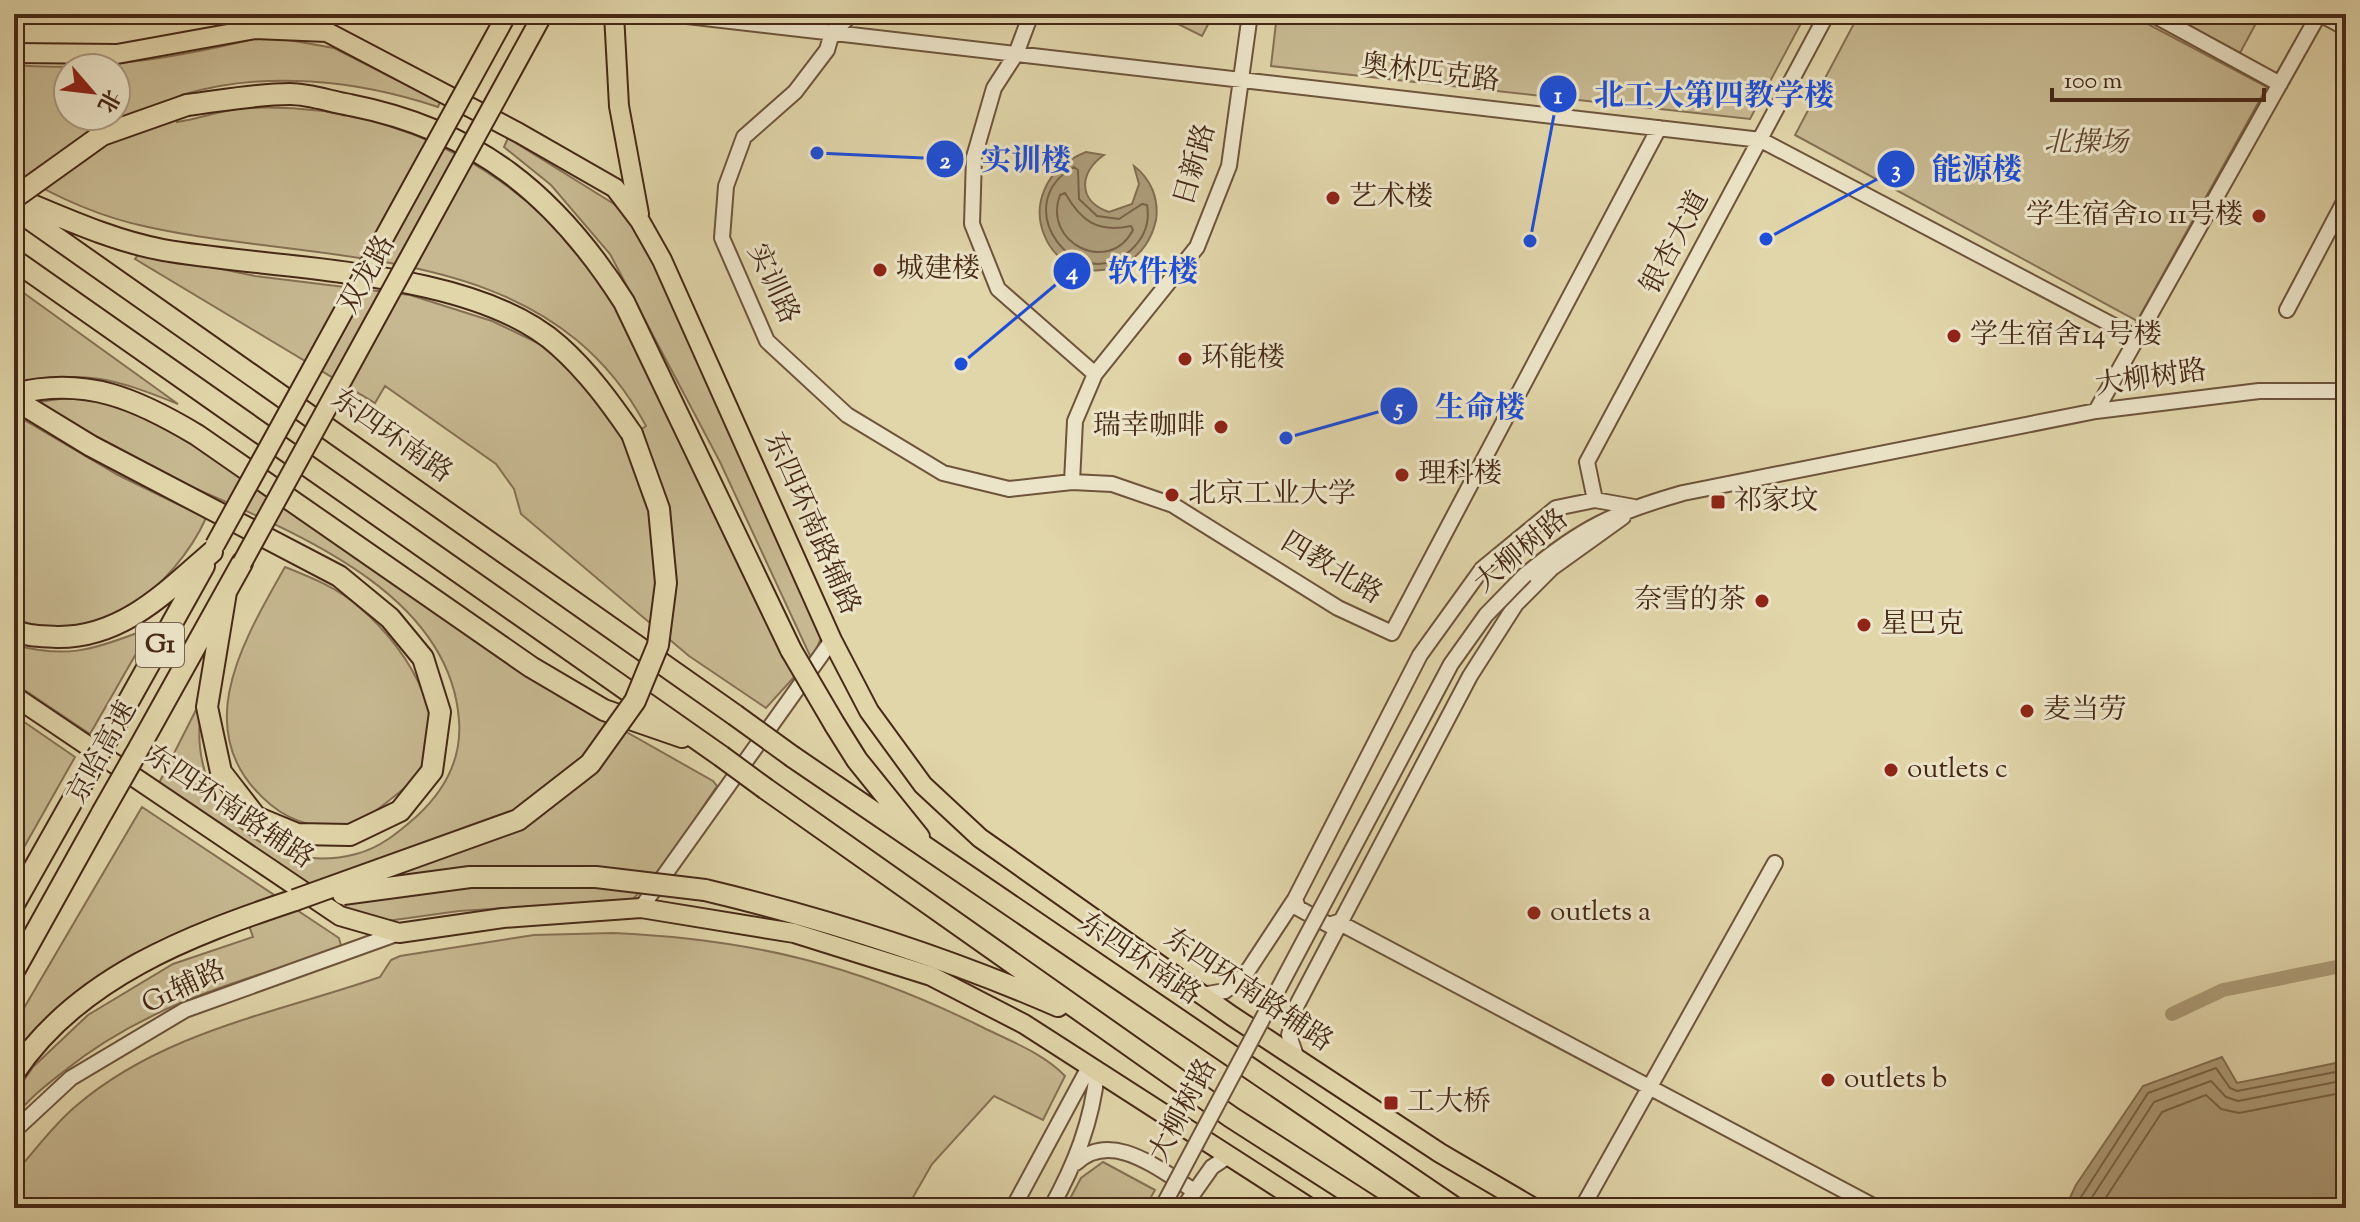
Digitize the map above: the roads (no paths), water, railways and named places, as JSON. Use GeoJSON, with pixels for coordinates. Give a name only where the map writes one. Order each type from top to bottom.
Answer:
{"type":"FeatureCollection","features":[{"type":"Feature","properties":{"kind":"highway"},"geometry":{"type":"LineString","coordinates":[[14,198],[102,135],[187,105],[292,94],[383,112],[463,141],[535,192],[592,251],[624,302],[791,650],[857,760],[928,850]]}},
{"type":"Feature","properties":{"kind":"highway"},"geometry":{"type":"LineString","coordinates":[[14,198],[92,229],[161,250],[439,289],[507,312],[557,344],[601,389],[632,434],[659,509],[666,583],[658,645],[635,701],[590,764],[518,820],[419,859],[225,923],[149,957],[82,998],[14,1073]]}},
{"type":"Feature","properties":{"kind":"highway","name":"东四环南路"},"geometry":{"type":"LineString","coordinates":[[14,208],[793,757],[1455,1208]]}},
{"type":"Feature","properties":{"kind":"highway"},"geometry":{"type":"LineString","coordinates":[[14,260],[1231,1117],[1373,1208]]}},
{"type":"Feature","properties":{"kind":"highway"},"geometry":{"type":"LineString","coordinates":[[19,394],[88,388],[144,403],[197,435],[531,667],[604,710],[712,750]]}},
{"type":"Feature","properties":{"kind":"highway"},"geometry":{"type":"LineString","coordinates":[[19,394],[91,446],[339,576],[390,618],[423,658],[440,712],[432,771],[400,811],[350,835],[297,834],[256,817],[221,772],[207,707],[226,592]]}},
{"type":"Feature","properties":{"kind":"highway"},"geometry":{"type":"LineString","coordinates":[[14,630],[26,636],[77,637],[117,626],[151,605],[213,548]]}},
{"type":"Feature","properties":{"kind":"highway","name":"京哈高速"},"geometry":{"type":"LineString","coordinates":[[14,904],[213,548]]}},
{"type":"Feature","properties":{"kind":"highway","name":"京哈高速"},"geometry":{"type":"LineString","coordinates":[[14,971],[242,563]]}},
{"type":"Feature","properties":{"kind":"highway"},"geometry":{"type":"LineString","coordinates":[[295,900],[470,877],[596,877],[705,890],[798,912],[891,940],[988,975],[1096,1022]]}},
{"type":"Feature","properties":{"kind":"main road"},"geometry":{"type":"LineString","coordinates":[[255,29],[304,14]]}},
{"type":"Feature","properties":{"kind":"main road","name":"双龙路"},"geometry":{"type":"LineString","coordinates":[[213,548],[507,14]]}},
{"type":"Feature","properties":{"kind":"main road","name":"双龙路"},"geometry":{"type":"LineString","coordinates":[[242,563],[543,14]]}},
{"type":"Feature","properties":{"kind":"main road"},"geometry":{"type":"LineString","coordinates":[[617,15],[619,106],[640,221]]}},
{"type":"Feature","properties":{"kind":"main road","name":"东四环南路辅路"},"geometry":{"type":"LineString","coordinates":[[14,53],[117,54],[255,29],[327,32],[382,59],[615,188],[640,221],[662,260],[832,640],[869,711],[923,785],[980,838],[1202,995],[1428,1145],[1534,1208]]}},
{"type":"Feature","properties":{"kind":"main road","name":"东四环南路辅路"},"geometry":{"type":"LineString","coordinates":[[14,696],[340,916],[399,933],[503,918],[641,908],[794,933],[931,976],[1024,1024],[1310,1208]]}},
{"type":"Feature","properties":{"kind":"street","name":"奥林匹克路"},"geometry":{"type":"LineString","coordinates":[[670,14],[1761,140],[2137,338]]}},
{"type":"Feature","properties":{"kind":"street","name":"实训路"},"geometry":{"type":"LineString","coordinates":[[852,14],[832,33],[827,50],[795,92],[744,137],[726,186],[722,238],[767,341],[847,415],[943,473],[1009,489],[1072,482]]}},
{"type":"Feature","properties":{"kind":"street"},"geometry":{"type":"LineString","coordinates":[[1031,14],[1016,54],[994,88],[974,157],[972,224],[998,289],[1095,374]]}},
{"type":"Feature","properties":{"kind":"street","name":"日新路"},"geometry":{"type":"LineString","coordinates":[[1072,482],[1075,421],[1095,374],[1197,247],[1229,166],[1250,14]]}},
{"type":"Feature","properties":{"kind":"street","name":"银杏大道"},"geometry":{"type":"LineString","coordinates":[[1595,500],[1587,462],[1827,14]]}},
{"type":"Feature","properties":{"kind":"street"},"geometry":{"type":"LineString","coordinates":[[2152,14],[2280,84]]}},
{"type":"Feature","properties":{"kind":"street"},"geometry":{"type":"LineString","coordinates":[[2096,411],[2320,14],[2346,28]]}},
{"type":"Feature","properties":{"kind":"street","name":"四教北路"},"geometry":{"type":"LineString","coordinates":[[1072,482],[1112,484],[1173,505],[1338,608],[1392,633],[1659,128]]}},
{"type":"Feature","properties":{"kind":"street"},"geometry":{"type":"LineString","coordinates":[[2287,310],[2346,198]]}},
{"type":"Feature","properties":{"kind":"street","name":"大柳树路"},"geometry":{"type":"LineString","coordinates":[[1162,1208],[1451,664],[1486,615],[1525,575],[1561,545],[1598,522],[1634,507],[1683,493],[2096,411],[2259,391],[2346,391]]}},
{"type":"Feature","properties":{"kind":"street"},"geometry":{"type":"LineString","coordinates":[[1202,995],[1225,991],[1245,975],[1295,899],[1420,655],[1482,569],[1556,508],[1595,500],[1634,507]]}},
{"type":"Feature","properties":{"kind":"street"},"geometry":{"type":"LineString","coordinates":[[1297,1059],[1289,1035],[1297,1005],[1470,676],[1516,604],[1552,568],[1598,538],[1634,507]]}},
{"type":"Feature","properties":{"kind":"street"},"geometry":{"type":"LineString","coordinates":[[641,908],[832,640]]}},
{"type":"Feature","properties":{"kind":"street"},"geometry":{"type":"LineString","coordinates":[[1582,1208],[1775,863]]}},
{"type":"Feature","properties":{"kind":"street"},"geometry":{"type":"LineString","coordinates":[[1295,899],[1298,908],[1329,925],[1338,922],[1877,1208]]}},
{"type":"Feature","properties":{"kind":"street","name":"G1辅路"},"geometry":{"type":"LineString","coordinates":[[14,1131],[71,1078],[185,1010],[399,933]]}},
{"type":"Feature","properties":{"kind":"street"},"geometry":{"type":"LineString","coordinates":[[1051,1208],[1076,1163],[1094,1104],[1093,1069]]}},
{"type":"Feature","properties":{"kind":"street"},"geometry":{"type":"LineString","coordinates":[[1013,1208],[1093,1069]]}},
{"type":"Feature","properties":{"kind":"street"},"geometry":{"type":"LineString","coordinates":[[1076,1163],[1087,1152],[1114,1150],[1132,1154],[1193,1190]]}},
{"type":"Feature","properties":{"kind":"street","name":"大柳树路"},"geometry":{"type":"LineString","coordinates":[[1183,1208],[1212,1167],[1227,1157]]}},
{"type":"Feature","properties":{"kind":"water"},"geometry":{"type":"Polygon","coordinates":[[[1086,152],[1104,155],[1086,178],[1085,186],[1091,201],[1109,212],[1132,204],[1139,184],[1134,166],[1149,183],[1156,205],[1154,227],[1141,251],[1125,263],[1098,270],[1074,266],[1056,253],[1044,234],[1040,212],[1045,189],[1060,168],[1086,152]]]}},
{"type":"Feature","properties":{"kind":"water"},"geometry":{"type":"Polygon","coordinates":[[[2222,1057],[2237,1083],[2346,1061],[2346,1208],[2065,1208],[2076,1185],[2143,1086],[2222,1057]]]}},
{"type":"Feature","properties":{"kind":"waterway"},"geometry":{"type":"LineString","coordinates":[[2172,1014],[2223,990],[2346,965]]}},
{"type":"Feature","properties":{"kind":"place","name":"实训楼"},"geometry":{"type":"Point","coordinates":[817,153]}},
{"type":"Feature","properties":{"kind":"place","name":"艺术楼"},"geometry":{"type":"Point","coordinates":[1333,198]}},
{"type":"Feature","properties":{"kind":"place","name":"学生宿舍10 11号楼"},"geometry":{"type":"Point","coordinates":[2259,216]}},
{"type":"Feature","properties":{"kind":"place","name":"能源楼"},"geometry":{"type":"Point","coordinates":[1766,239]}},
{"type":"Feature","properties":{"kind":"place","name":"北工大第四教学楼"},"geometry":{"type":"Point","coordinates":[1530,241]}},
{"type":"Feature","properties":{"kind":"place","name":"城建楼"},"geometry":{"type":"Point","coordinates":[880,270]}},
{"type":"Feature","properties":{"kind":"place","name":"学生宿舍14号楼"},"geometry":{"type":"Point","coordinates":[1954,336]}},
{"type":"Feature","properties":{"kind":"place","name":"环能楼"},"geometry":{"type":"Point","coordinates":[1185,359]}},
{"type":"Feature","properties":{"kind":"place","name":"软件楼"},"geometry":{"type":"Point","coordinates":[961,364]}},
{"type":"Feature","properties":{"kind":"place","name":"瑞幸咖啡"},"geometry":{"type":"Point","coordinates":[1221,427]}},
{"type":"Feature","properties":{"kind":"place","name":"生命楼"},"geometry":{"type":"Point","coordinates":[1286,438]}},
{"type":"Feature","properties":{"kind":"place","name":"理科楼"},"geometry":{"type":"Point","coordinates":[1402,475]}},
{"type":"Feature","properties":{"kind":"place","name":"北京工业大学"},"geometry":{"type":"Point","coordinates":[1172,495]}},
{"type":"Feature","properties":{"kind":"place","name":"祁家坟"},"geometry":{"type":"Point","coordinates":[1718,502]}},
{"type":"Feature","properties":{"kind":"place","name":"奈雪的茶"},"geometry":{"type":"Point","coordinates":[1762,601]}},
{"type":"Feature","properties":{"kind":"place","name":"星巴克"},"geometry":{"type":"Point","coordinates":[1864,625]}},
{"type":"Feature","properties":{"kind":"place","name":"麦当劳"},"geometry":{"type":"Point","coordinates":[2027,711]}},
{"type":"Feature","properties":{"kind":"place","name":"outlets c"},"geometry":{"type":"Point","coordinates":[1891,770]}},
{"type":"Feature","properties":{"kind":"place","name":"outlets a"},"geometry":{"type":"Point","coordinates":[1534,913]}},
{"type":"Feature","properties":{"kind":"place","name":"outlets b"},"geometry":{"type":"Point","coordinates":[1828,1080]}},
{"type":"Feature","properties":{"kind":"place","name":"工大桥"},"geometry":{"type":"Point","coordinates":[1391,1103]}},
{"type":"Feature","properties":{"kind":"park label","name":"北操场"},"geometry":{"type":"Point","coordinates":[2086,144]}}]}
